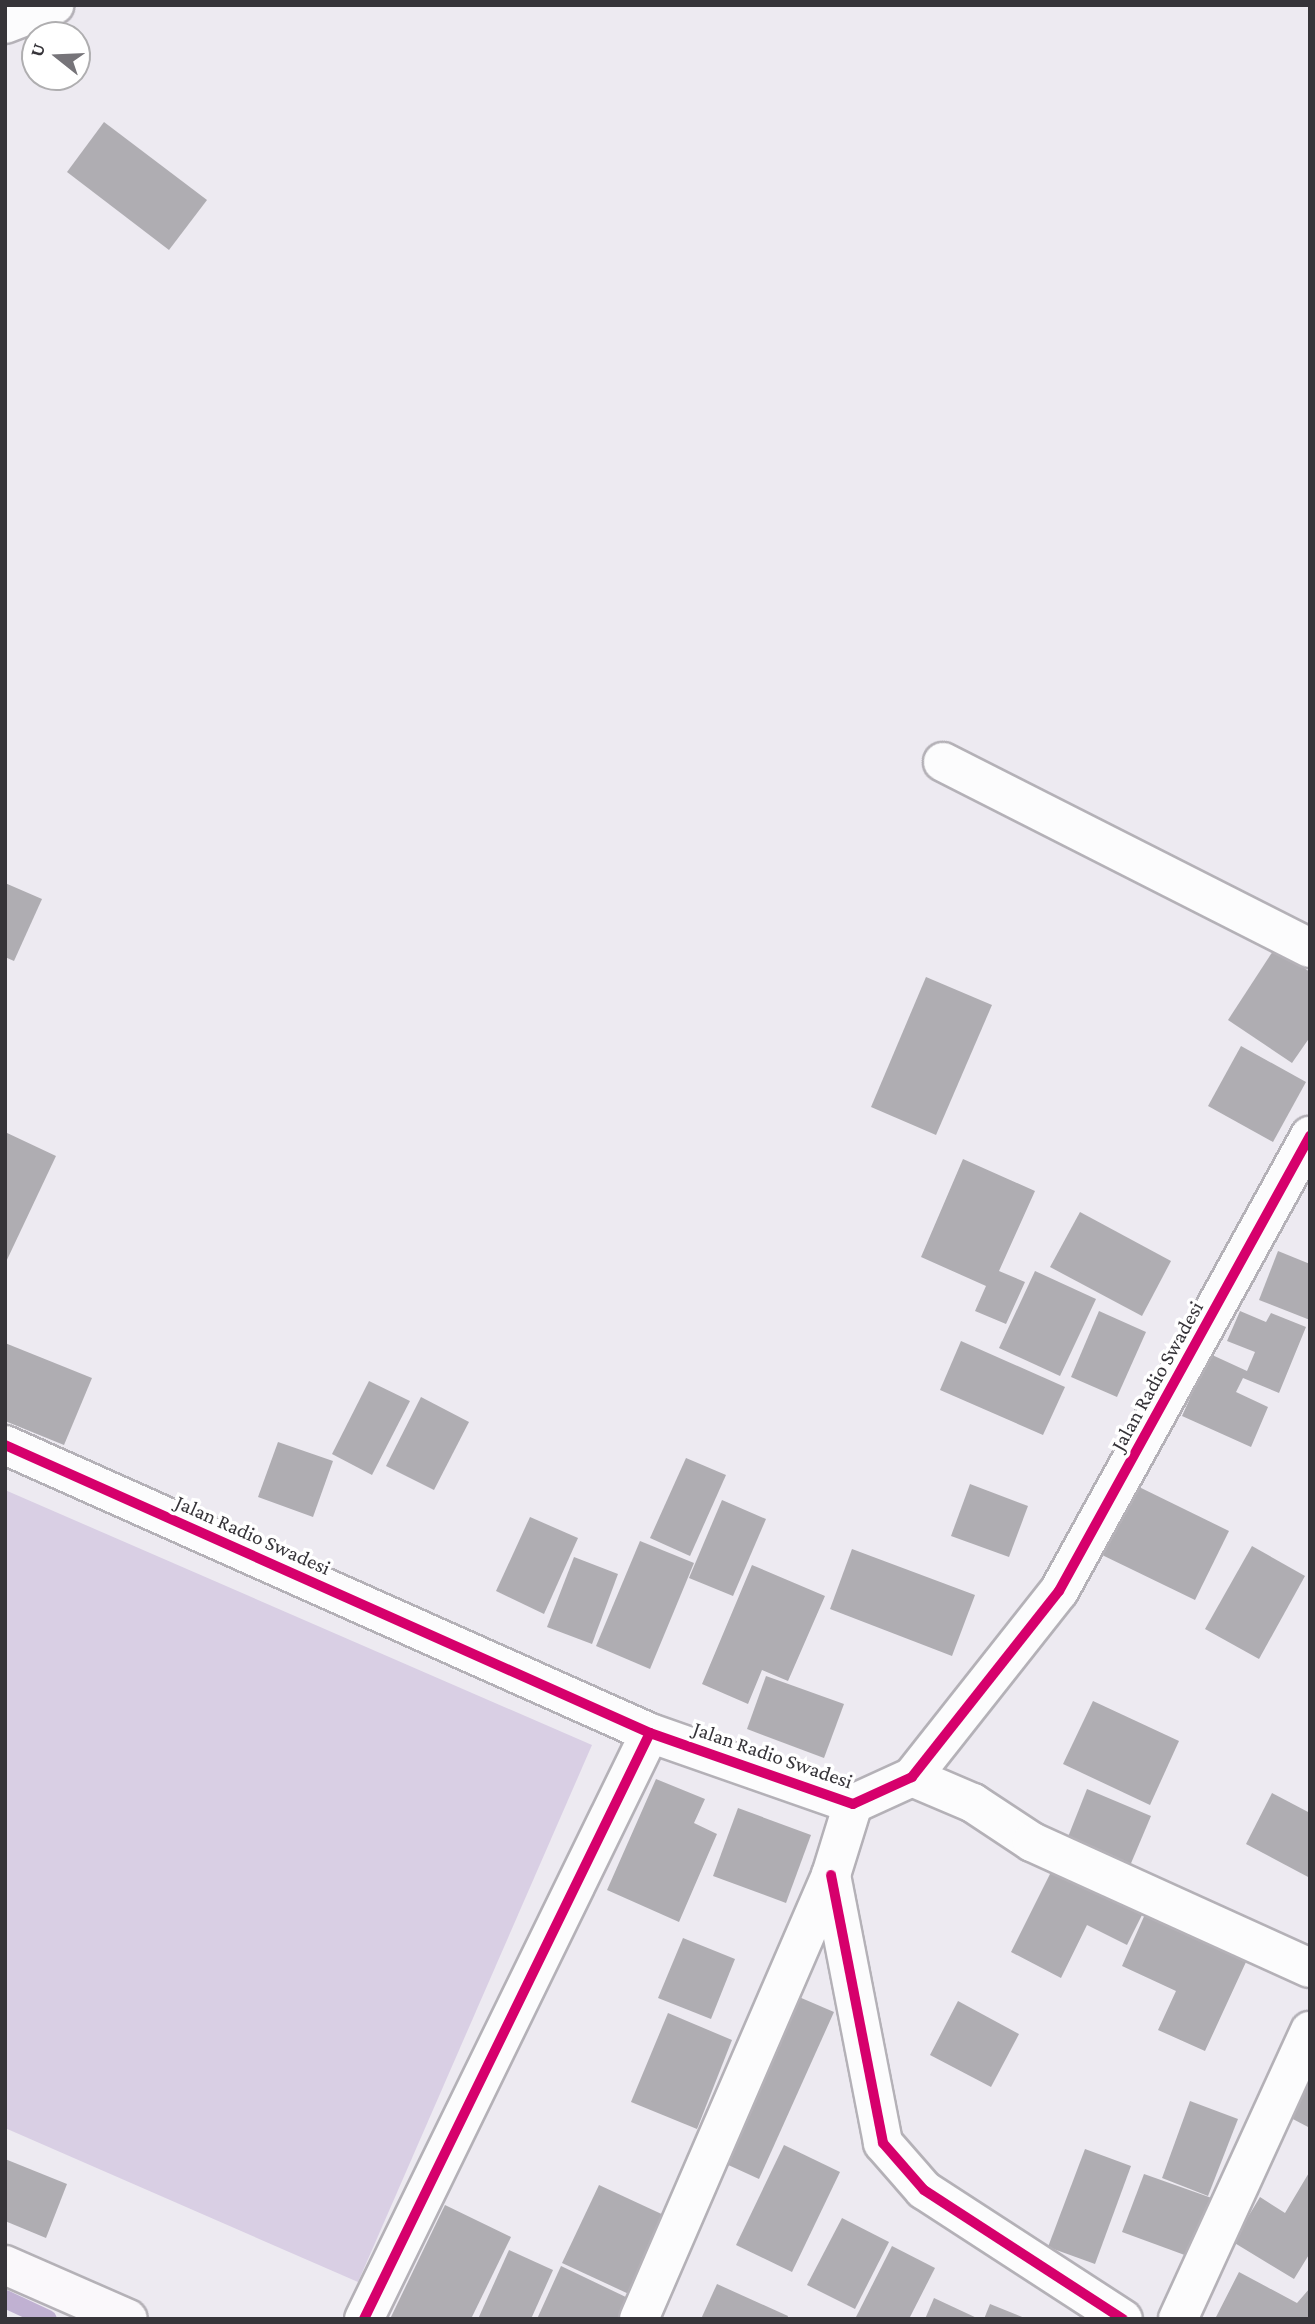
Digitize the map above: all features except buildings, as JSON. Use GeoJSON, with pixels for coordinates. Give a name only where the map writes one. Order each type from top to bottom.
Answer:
{"type":"FeatureCollection","features":[{"type":"Feature","properties":{"kind":"main road"},"geometry":{"type":"LineString","coordinates":[[5,2264],[128,2319]]}},
{"type":"Feature","properties":{"kind":"street"},"geometry":{"type":"LineString","coordinates":[[5,24],[54,5]]}},
{"type":"Feature","properties":{"kind":"street"},"geometry":{"type":"LineString","coordinates":[[943,762],[1310,948]]}},
{"type":"Feature","properties":{"kind":"street","name":"Jalan Radio Swadesi"},"geometry":{"type":"LineString","coordinates":[[5,1446],[650,1733],[853,1804],[912,1777],[1079,1559],[1310,1136]]}},
{"type":"Feature","properties":{"kind":"street"},"geometry":{"type":"LineString","coordinates":[[364,2319],[650,1733]]}},
{"type":"Feature","properties":{"kind":"street"},"geometry":{"type":"LineString","coordinates":[[912,1777],[973,1803],[1045,1849],[1310,1968]]}},
{"type":"Feature","properties":{"kind":"street"},"geometry":{"type":"LineString","coordinates":[[639,2319],[831,1874],[853,1804]]}},
{"type":"Feature","properties":{"kind":"street"},"geometry":{"type":"LineString","coordinates":[[831,1874],[883,2143],[924,2190],[1123,2319]]}},
{"type":"Feature","properties":{"kind":"street"},"geometry":{"type":"LineString","coordinates":[[1178,2319],[1310,2031]]}},
{"type":"Feature","properties":{"kind":"shaded area"},"geometry":{"type":"Polygon","coordinates":[[[5,1490],[592,1745],[358,2282],[5,2128],[5,1490]]]}},
{"type":"Feature","properties":{"kind":"waterway"},"geometry":{"type":"LineString","coordinates":[[5,2299],[48,2319]]}},
{"type":"Feature","properties":{"kind":"cycle path"},"geometry":{"type":"LineString","coordinates":[[5,1445],[650,1733],[853,1804],[912,1777],[1059,1591],[1310,1136]]}},
{"type":"Feature","properties":{"kind":"cycle path"},"geometry":{"type":"LineString","coordinates":[[364,2319],[650,1733]]}},
{"type":"Feature","properties":{"kind":"cycle path"},"geometry":{"type":"LineString","coordinates":[[831,1875],[883,2143],[924,2190],[1123,2319]]}}]}
